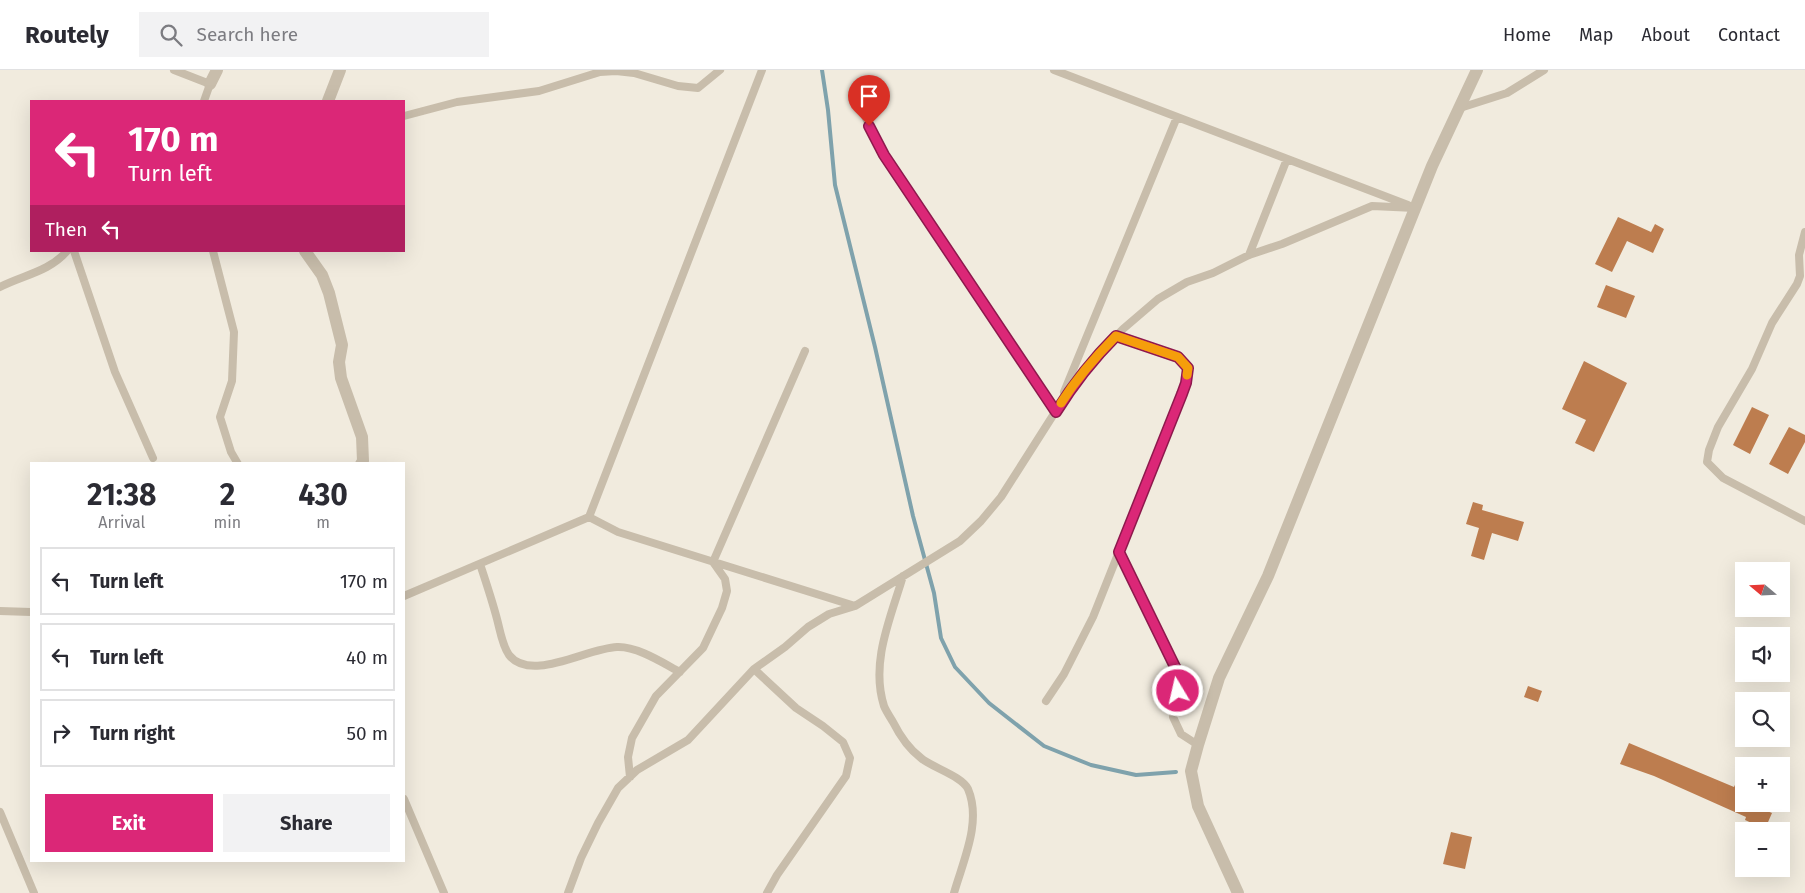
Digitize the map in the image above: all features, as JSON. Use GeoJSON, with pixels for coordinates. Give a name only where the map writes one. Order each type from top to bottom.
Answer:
{"type":"FeatureCollection","features":[{"type":"Feature","properties":{"kind":"street"},"geometry":{"type":"LineString","coordinates":[[210,84],[217,70]]}},
{"type":"Feature","properties":{"kind":"street"},"geometry":{"type":"LineString","coordinates":[[328,100],[340,70]]}},
{"type":"Feature","properties":{"kind":"street"},"geometry":{"type":"LineString","coordinates":[[1238,893],[1198,806],[1191,771],[1198,746],[1219,678],[1268,576],[1432,166],[1478,70]]}},
{"type":"Feature","properties":{"kind":"street"},"geometry":{"type":"LineString","coordinates":[[306,252],[322,275],[329,293],[342,345],[339,362],[341,378],[362,437],[362,462]]}},
{"type":"Feature","properties":{"kind":"lane"},"geometry":{"type":"LineString","coordinates":[[174,70],[210,84],[204,100]]}},
{"type":"Feature","properties":{"kind":"lane"},"geometry":{"type":"LineString","coordinates":[[405,116],[457,102],[539,91],[600,72],[634,73],[678,86],[698,88],[720,70]]}},
{"type":"Feature","properties":{"kind":"lane"},"geometry":{"type":"LineString","coordinates":[[589,517],[762,70]]}},
{"type":"Feature","properties":{"kind":"lane"},"geometry":{"type":"LineString","coordinates":[[1054,70],[1415,208]]}},
{"type":"Feature","properties":{"kind":"lane"},"geometry":{"type":"LineString","coordinates":[[1460,108],[1507,93],[1544,70]]}},
{"type":"Feature","properties":{"kind":"lane"},"geometry":{"type":"LineString","coordinates":[[857,100],[884,155],[1056,412]]}},
{"type":"Feature","properties":{"kind":"lane"},"geometry":{"type":"LineString","coordinates":[[1056,412],[1177,117]]}},
{"type":"Feature","properties":{"kind":"lane"},"geometry":{"type":"LineString","coordinates":[[1250,255],[1287,159]]}},
{"type":"Feature","properties":{"kind":"lane"},"geometry":{"type":"LineString","coordinates":[[568,893],[581,858],[618,788],[637,770],[688,740],[754,669],[785,647],[808,627],[829,614],[855,606],[960,541],[1002,497],[1073,384],[1092,360],[1158,299],[1187,282],[1372,206],[1415,208]]}},
{"type":"Feature","properties":{"kind":"lane"},"geometry":{"type":"LineString","coordinates":[[1805,232],[1799,256],[1802,270],[1797,284],[1772,323],[1752,369],[1718,427],[1709,450],[1708,462],[1723,478],[1805,521]]}},
{"type":"Feature","properties":{"kind":"lane"},"geometry":{"type":"LineString","coordinates":[[0,287],[16,279],[39,272],[62,257],[66,252]]}},
{"type":"Feature","properties":{"kind":"lane"},"geometry":{"type":"LineString","coordinates":[[74,252],[115,372],[153,458]]}},
{"type":"Feature","properties":{"kind":"lane"},"geometry":{"type":"LineString","coordinates":[[213,252],[234,332],[232,381],[220,417],[231,452],[237,462]]}},
{"type":"Feature","properties":{"kind":"lane"},"geometry":{"type":"LineString","coordinates":[[1046,701],[1064,674],[1093,618],[1186,383],[1188,368],[1178,357],[1116,336]]}},
{"type":"Feature","properties":{"kind":"lane"},"geometry":{"type":"LineString","coordinates":[[713,562],[805,351]]}},
{"type":"Feature","properties":{"kind":"lane"},"geometry":{"type":"LineString","coordinates":[[405,596],[545,537],[578,520],[589,517],[606,528],[855,606]]}},
{"type":"Feature","properties":{"kind":"lane"},"geometry":{"type":"LineString","coordinates":[[1119,552],[1178,673],[1178,691],[1173,717],[1180,734],[1198,746]]}},
{"type":"Feature","properties":{"kind":"lane"},"geometry":{"type":"LineString","coordinates":[[630,777],[628,757],[632,738],[656,696],[703,648],[722,608],[727,591],[725,579],[713,562]]}},
{"type":"Feature","properties":{"kind":"lane"},"geometry":{"type":"LineString","coordinates":[[480,564],[509,655],[522,664],[536,667],[555,664],[598,650],[619,646],[657,659],[680,672]]}},
{"type":"Feature","properties":{"kind":"lane"},"geometry":{"type":"LineString","coordinates":[[903,576],[881,647],[879,680],[884,706],[901,737],[921,759],[948,773],[967,788],[973,815],[970,838],[954,893]]}},
{"type":"Feature","properties":{"kind":"lane"},"geometry":{"type":"LineString","coordinates":[[0,611],[30,612]]}},
{"type":"Feature","properties":{"kind":"lane"},"geometry":{"type":"LineString","coordinates":[[754,669],[796,708],[843,742],[850,758],[846,776],[767,893]]}},
{"type":"Feature","properties":{"kind":"lane"},"geometry":{"type":"LineString","coordinates":[[405,802],[444,893]]}},
{"type":"Feature","properties":{"kind":"lane"},"geometry":{"type":"LineString","coordinates":[[0,812],[34,893]]}},
{"type":"Feature","properties":{"kind":"building"},"geometry":{"type":"Polygon","coordinates":[[[1618,217],[1651,232],[1655,224],[1664,229],[1653,253],[1627,241],[1612,272],[1595,264],[1618,217]]]}},
{"type":"Feature","properties":{"kind":"building"},"geometry":{"type":"Polygon","coordinates":[[[1606,285],[1635,296],[1626,318],[1597,307],[1606,285]]]}},
{"type":"Feature","properties":{"kind":"building"},"geometry":{"type":"Polygon","coordinates":[[[1584,361],[1627,383],[1594,452],[1575,443],[1586,420],[1562,409],[1584,361]]]}},
{"type":"Feature","properties":{"kind":"building"},"geometry":{"type":"Polygon","coordinates":[[[1752,407],[1769,415],[1750,454],[1733,445],[1752,407]]]}},
{"type":"Feature","properties":{"kind":"building"},"geometry":{"type":"Polygon","coordinates":[[[1789,427],[1805,435],[1805,442],[1788,474],[1769,464],[1789,427]]]}},
{"type":"Feature","properties":{"kind":"building"},"geometry":{"type":"Polygon","coordinates":[[[1473,502],[1483,505],[1482,510],[1524,522],[1518,541],[1492,533],[1484,560],[1471,556],[1479,528],[1466,524],[1473,502]]]}},
{"type":"Feature","properties":{"kind":"building"},"geometry":{"type":"Polygon","coordinates":[[[1528,686],[1542,691],[1538,702],[1524,697],[1528,686]]]}},
{"type":"Feature","properties":{"kind":"building"},"geometry":{"type":"Polygon","coordinates":[[[1629,743],[1734,787],[1735,785],[1735,812],[1772,813],[1768,822],[1749,822],[1745,820],[1746,817],[1654,776],[1620,764],[1629,743]]]}},
{"type":"Feature","properties":{"kind":"building"},"geometry":{"type":"Polygon","coordinates":[[[1451,832],[1472,837],[1465,869],[1443,864],[1451,832]]]}},
{"type":"Feature","properties":{"kind":"waterway"},"geometry":{"type":"LineString","coordinates":[[822,70],[835,185],[875,347],[913,516],[934,593],[941,638],[955,667],[989,703],[1044,746],[1091,765],[1136,775],[1176,772]]}},
{"type":"Feature","properties":{"kind":"slow traffic"},"geometry":{"type":"LineString","coordinates":[[1061,403],[1092,360],[1116,336],[1178,357],[1188,368],[1187,375]]}},
{"type":"Feature","properties":{"kind":"route"},"geometry":{"type":"LineString","coordinates":[[869,126],[884,155],[1056,412],[1073,384],[1092,360],[1116,336],[1167,352],[1178,357],[1188,368],[1182,394],[1119,552],[1178,673],[1178,691]]}}]}
